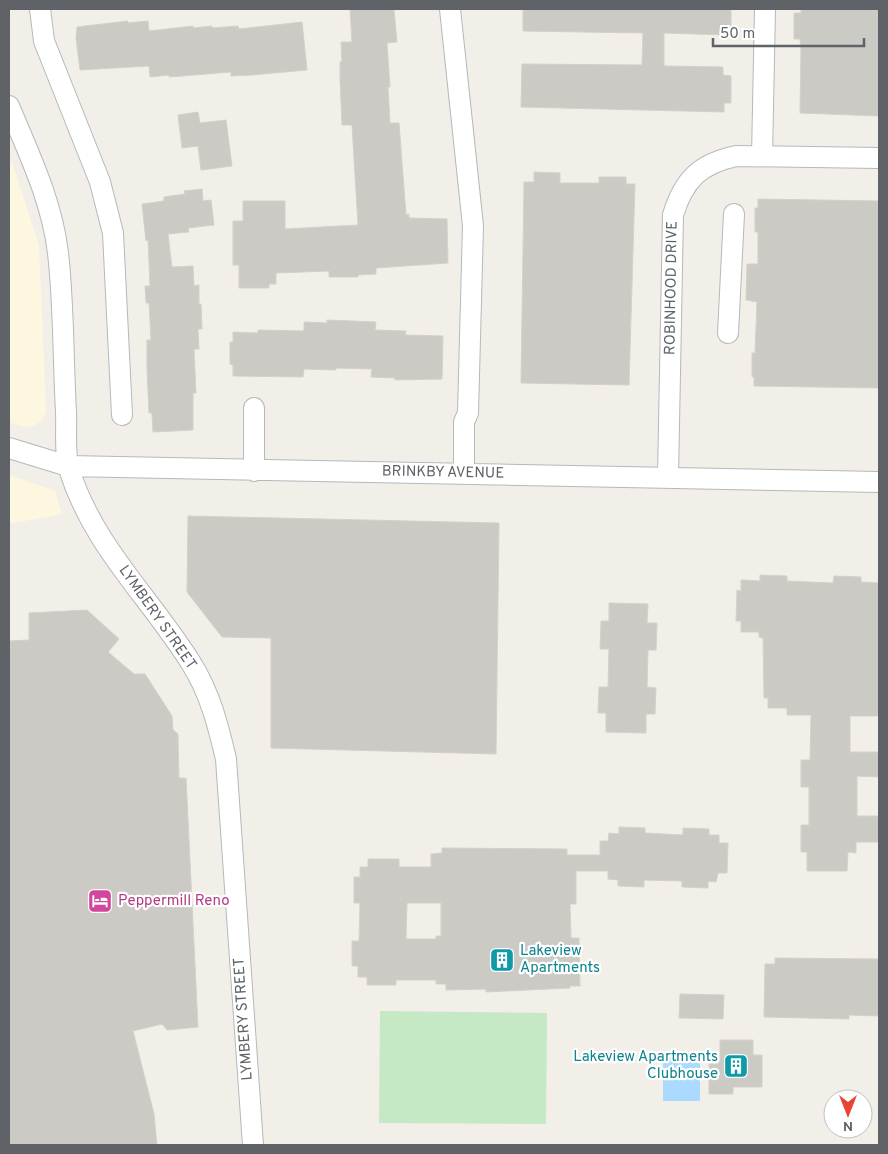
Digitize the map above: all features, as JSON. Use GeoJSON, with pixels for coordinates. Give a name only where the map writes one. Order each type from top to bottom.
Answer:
{"type":"FeatureCollection","features":[{"type":"Feature","properties":{"kind":"street"},"geometry":{"type":"LineString","coordinates":[[40,9],[44,41],[100,182],[113,233],[122,415]]}},
{"type":"Feature","properties":{"kind":"street"},"geometry":{"type":"LineString","coordinates":[[450,9],[473,226],[468,413],[464,422],[464,473]]}},
{"type":"Feature","properties":{"kind":"street"},"geometry":{"type":"LineString","coordinates":[[762,156],[765,9]]}},
{"type":"Feature","properties":{"kind":"street","name":"LYMBERY STREET"},"geometry":{"type":"LineString","coordinates":[[9,106],[40,180],[51,216],[58,253],[68,466],[82,505],[98,535],[192,665],[207,694],[218,725],[226,759],[253,1145]]}},
{"type":"Feature","properties":{"kind":"street","name":"ROBINHOOD DRIVE"},"geometry":{"type":"LineString","coordinates":[[668,477],[673,215],[679,196],[689,180],[703,168],[720,159],[736,156],[879,158]]}},
{"type":"Feature","properties":{"kind":"street"},"geometry":{"type":"LineString","coordinates":[[728,333],[734,214]]}},
{"type":"Feature","properties":{"kind":"street"},"geometry":{"type":"LineString","coordinates":[[254,408],[254,471]]}},
{"type":"Feature","properties":{"kind":"street","name":"BRINKBY AVENUE"},"geometry":{"type":"LineString","coordinates":[[9,448],[68,466],[879,482]]}},
{"type":"Feature","properties":{"kind":"shaded area"},"geometry":{"type":"Polygon","coordinates":[[[12,162],[39,246],[46,411],[42,420],[33,426],[24,427],[9,422],[9,163],[12,162]]]}},
{"type":"Feature","properties":{"kind":"shaded area"},"geometry":{"type":"Polygon","coordinates":[[[9,475],[55,491],[62,514],[9,524],[9,475]]]}},
{"type":"Feature","properties":{"kind":"green space"},"geometry":{"type":"Polygon","coordinates":[[[380,1011],[547,1013],[546,1124],[379,1123],[380,1011]]]}},
{"type":"Feature","properties":{"kind":"water"},"geometry":{"type":"Polygon","coordinates":[[[663,1052],[700,1053],[700,1101],[663,1101],[663,1052]]]}},
{"type":"Feature","properties":{"kind":"building"},"geometry":{"type":"Polygon","coordinates":[[[350,9],[394,9],[397,42],[387,43],[390,123],[399,123],[406,215],[409,214],[409,218],[447,219],[448,263],[376,268],[376,274],[358,275],[358,277],[329,277],[329,271],[276,273],[276,284],[269,284],[269,288],[239,288],[239,265],[233,265],[233,221],[243,221],[243,201],[285,201],[285,229],[358,225],[352,125],[342,125],[340,79],[340,62],[342,61],[341,42],[352,42],[350,9]]]}},
{"type":"Feature","properties":{"kind":"building"},"geometry":{"type":"Polygon","coordinates":[[[523,9],[731,9],[731,26],[725,26],[725,35],[664,33],[664,66],[723,67],[723,75],[731,76],[731,103],[724,103],[724,112],[521,107],[522,64],[642,65],[643,33],[523,31],[523,9]]]}},
{"type":"Feature","properties":{"kind":"building"},"geometry":{"type":"Polygon","coordinates":[[[801,9],[879,9],[879,116],[800,113],[801,49],[800,39],[794,39],[794,13],[801,13],[801,9]]]}},
{"type":"Feature","properties":{"kind":"building"},"geometry":{"type":"Polygon","coordinates":[[[128,21],[128,23],[148,21],[149,31],[193,26],[193,28],[212,26],[212,28],[238,26],[239,29],[302,22],[307,70],[231,76],[231,72],[150,77],[149,66],[80,70],[76,38],[77,27],[128,21]]]}},
{"type":"Feature","properties":{"kind":"building"},"geometry":{"type":"Polygon","coordinates":[[[198,112],[200,123],[226,120],[232,166],[201,170],[198,146],[182,148],[178,115],[198,112]]]}},
{"type":"Feature","properties":{"kind":"building"},"geometry":{"type":"Polygon","coordinates":[[[534,172],[560,173],[560,183],[599,183],[599,177],[626,177],[626,184],[635,184],[629,385],[521,383],[524,182],[534,182],[534,172]]]}},
{"type":"Feature","properties":{"kind":"building"},"geometry":{"type":"Polygon","coordinates":[[[202,189],[203,201],[211,200],[214,225],[188,228],[189,232],[168,234],[172,267],[193,266],[194,286],[199,285],[202,329],[198,329],[199,349],[194,349],[196,393],[193,393],[193,430],[153,432],[152,413],[149,413],[147,369],[147,340],[151,340],[149,303],[146,303],[145,286],[150,286],[148,240],[146,241],[142,204],[164,201],[164,197],[185,194],[184,191],[202,189]]]}},
{"type":"Feature","properties":{"kind":"building"},"geometry":{"type":"Polygon","coordinates":[[[758,199],[879,201],[879,388],[754,386],[752,353],[755,353],[757,302],[746,300],[747,264],[758,264],[758,232],[755,232],[755,208],[758,208],[758,199]]]}},
{"type":"Feature","properties":{"kind":"building"},"geometry":{"type":"Polygon","coordinates":[[[327,320],[376,322],[375,330],[406,331],[405,335],[443,336],[442,379],[395,380],[395,378],[371,377],[372,369],[336,368],[336,370],[304,369],[303,377],[233,376],[233,365],[230,364],[230,342],[233,342],[233,332],[258,333],[258,330],[304,331],[304,322],[327,323],[327,320]]]}},
{"type":"Feature","properties":{"kind":"building"},"geometry":{"type":"Polygon","coordinates":[[[188,516],[499,523],[496,754],[271,748],[271,638],[222,637],[187,592],[188,516]]]}},
{"type":"Feature","properties":{"kind":"building"},"geometry":{"type":"Polygon","coordinates":[[[760,575],[787,576],[787,581],[833,583],[834,576],[861,577],[861,582],[879,583],[879,716],[850,716],[850,752],[879,752],[879,777],[857,776],[857,816],[879,816],[879,842],[856,842],[856,853],[848,852],[847,871],[807,871],[807,852],[801,852],[801,825],[809,825],[809,787],[801,787],[801,760],[810,760],[811,715],[787,715],[787,708],[768,708],[768,698],[764,698],[763,638],[759,637],[759,632],[741,632],[741,621],[736,621],[737,590],[741,591],[741,580],[760,581],[760,575]]]}},
{"type":"Feature","properties":{"kind":"building"},"geometry":{"type":"Polygon","coordinates":[[[609,603],[648,604],[647,623],[657,623],[656,650],[648,650],[647,687],[656,688],[655,714],[646,714],[646,733],[606,732],[606,713],[598,713],[599,687],[608,687],[609,649],[600,649],[601,621],[609,621],[609,603]]]}},
{"type":"Feature","properties":{"kind":"building","name":"Peppermill Reno"},"geometry":{"type":"Polygon","coordinates":[[[87,610],[119,639],[108,652],[134,674],[145,674],[172,716],[173,730],[178,734],[179,778],[186,778],[198,1027],[167,1030],[162,1024],[133,1031],[154,1114],[157,1145],[9,1145],[9,641],[29,640],[29,613],[87,610]]]}},
{"type":"Feature","properties":{"kind":"building"},"geometry":{"type":"Polygon","coordinates":[[[619,827],[645,828],[645,833],[683,835],[683,828],[709,829],[709,835],[719,835],[719,843],[728,843],[727,873],[718,873],[716,882],[708,881],[708,888],[682,887],[682,881],[644,880],[644,887],[618,886],[618,880],[608,879],[608,871],[576,871],[576,904],[570,904],[571,938],[579,938],[580,986],[486,992],[486,989],[446,990],[446,984],[436,984],[436,980],[396,980],[396,985],[367,985],[367,977],[358,977],[358,966],[352,966],[352,941],[359,941],[360,903],[354,903],[354,877],[360,877],[360,867],[368,867],[368,859],[399,859],[399,867],[431,867],[431,854],[442,853],[442,848],[567,849],[567,855],[600,855],[600,841],[608,841],[609,833],[619,834],[619,827]],[[407,903],[406,939],[436,939],[436,936],[441,936],[441,903],[407,903]]]}},
{"type":"Feature","properties":{"kind":"building"},"geometry":{"type":"Polygon","coordinates":[[[775,958],[879,959],[879,1016],[849,1015],[849,1019],[764,1017],[765,964],[775,964],[775,958]]]}},
{"type":"Feature","properties":{"kind":"building"},"geometry":{"type":"Polygon","coordinates":[[[680,994],[724,995],[723,1019],[679,1018],[680,994]]]}},
{"type":"Feature","properties":{"kind":"building","name":"Lakeview Apartments Clubhouse"},"geometry":{"type":"Polygon","coordinates":[[[720,1040],[753,1040],[753,1055],[762,1055],[762,1087],[733,1087],[733,1094],[709,1094],[709,1064],[718,1064],[720,1061],[720,1040]]]}},
{"type":"Feature","properties":{"kind":"place","name":"Peppermill Reno"},"geometry":{"type":"Point","coordinates":[100,901]}},
{"type":"Feature","properties":{"kind":"place","name":"Lakeview Apartments"},"geometry":{"type":"Point","coordinates":[502,960]}},
{"type":"Feature","properties":{"kind":"place","name":"Lakeview Apartments Clubhouse"},"geometry":{"type":"Point","coordinates":[736,1066]}}]}
